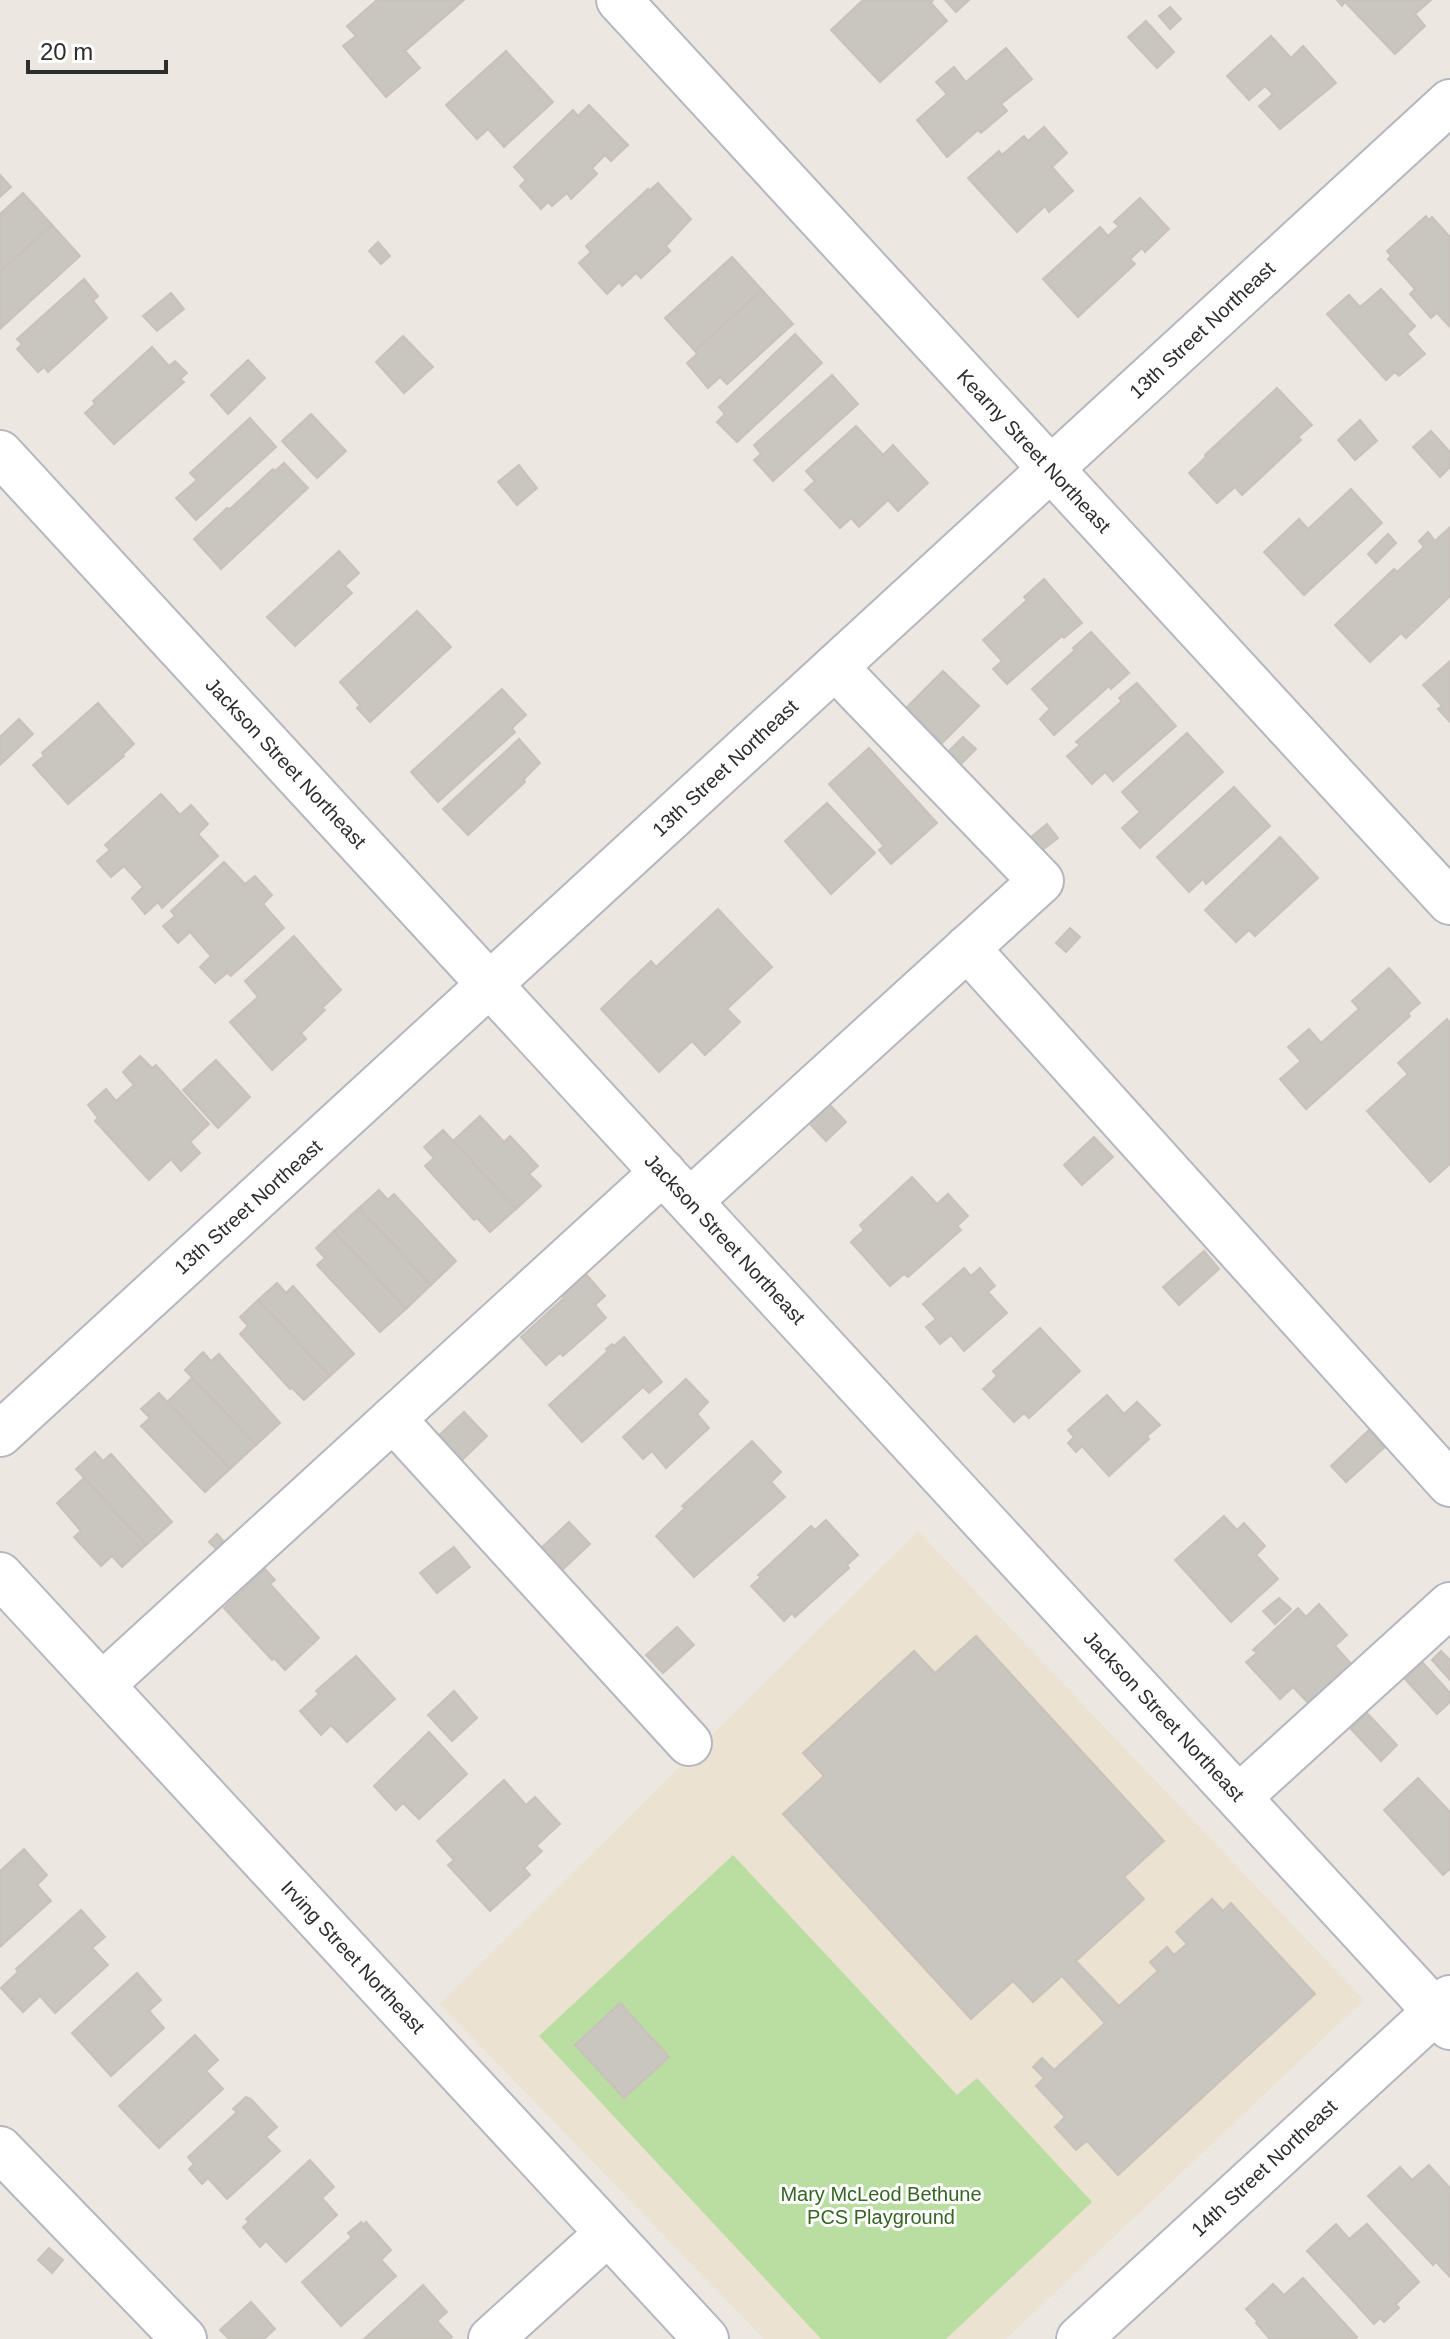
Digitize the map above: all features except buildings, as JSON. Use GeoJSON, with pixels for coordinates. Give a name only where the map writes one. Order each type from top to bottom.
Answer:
{"type":"FeatureCollection","features":[{"type":"Feature","properties":{"kind":"street","name":"Kearny Street Northeast"},"geometry":{"type":"LineString","coordinates":[[619,0],[1450,902]]}},
{"type":"Feature","properties":{"kind":"street","name":"13th Street Northeast"},"geometry":{"type":"LineString","coordinates":[[0,1434],[1450,102]]}},
{"type":"Feature","properties":{"kind":"street","name":"Jackson Street Northeast"},"geometry":{"type":"LineString","coordinates":[[0,453],[1239,1797],[1445,2012]]}},
{"type":"Feature","properties":{"kind":"street"},"geometry":{"type":"LineString","coordinates":[[102,1685],[393,1419],[967,948],[1041,881],[835,667]]}},
{"type":"Feature","properties":{"kind":"street"},"geometry":{"type":"LineString","coordinates":[[967,948],[1450,1484]]}},
{"type":"Feature","properties":{"kind":"street"},"geometry":{"type":"LineString","coordinates":[[393,1419],[689,1743]]}},
{"type":"Feature","properties":{"kind":"street","name":"Irving Street Northeast"},"geometry":{"type":"LineString","coordinates":[[0,1575],[706,2339]]}},
{"type":"Feature","properties":{"kind":"street"},"geometry":{"type":"LineString","coordinates":[[1239,1797],[1450,1605]]}},
{"type":"Feature","properties":{"kind":"street","name":"14th Street Northeast"},"geometry":{"type":"LineString","coordinates":[[1079,2339],[1445,2012]]}},
{"type":"Feature","properties":{"kind":"street"},"geometry":{"type":"LineString","coordinates":[[0,2149],[184,2339]]}},
{"type":"Feature","properties":{"kind":"street"},"geometry":{"type":"LineString","coordinates":[[491,2339],[608,2233]]}},
{"type":"Feature","properties":{"kind":"shaded area"},"geometry":{"type":"Polygon","coordinates":[[[918,1531],[1364,2000],[1006,2339],[764,2339],[440,2004],[918,1531]]]}},
{"type":"Feature","properties":{"kind":"green space","name":"Mary McLeod Bethune PCS Playground"},"geometry":{"type":"Polygon","coordinates":[[[733,1855],[957,2095],[977,2078],[1092,2202],[946,2339],[821,2339],[539,2036],[733,1855]]]}}]}
